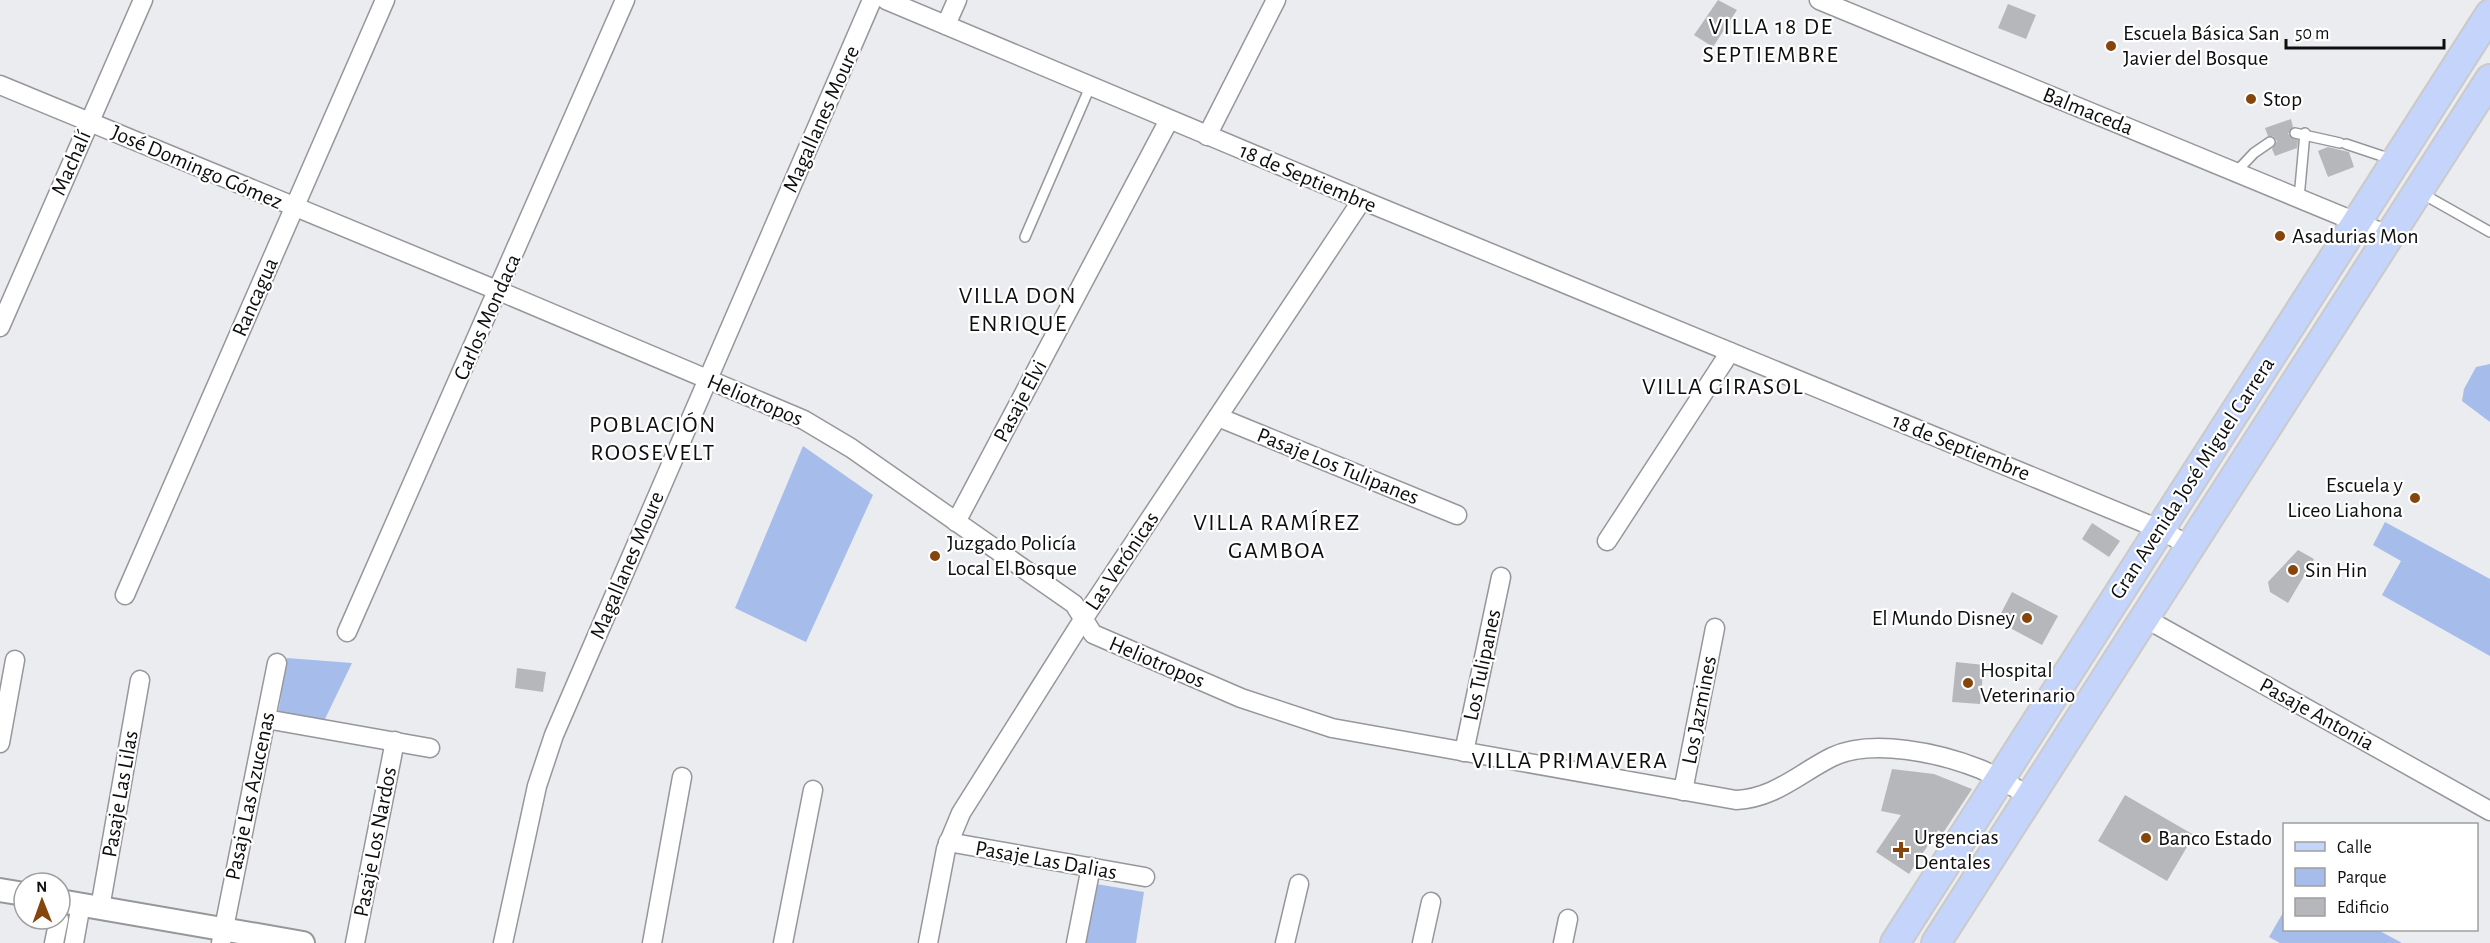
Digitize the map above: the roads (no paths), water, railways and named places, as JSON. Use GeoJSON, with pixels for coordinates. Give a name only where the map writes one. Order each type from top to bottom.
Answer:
{"type":"FeatureCollection","features":[{"type":"Feature","properties":{"kind":"main road","name":"Gran Avenida José Miguel Carrera"},"geometry":{"type":"LineString","coordinates":[[1895,943],[2490,14]]}},
{"type":"Feature","properties":{"kind":"main road","name":"Gran Avenida José Miguel Carrera"},"geometry":{"type":"LineString","coordinates":[[1936,943],[2490,79]]}},
{"type":"Feature","properties":{"kind":"street","name":"Machalí"},"geometry":{"type":"LineString","coordinates":[[0,327],[143,0]]}},
{"type":"Feature","properties":{"kind":"street","name":"Rancagua"},"geometry":{"type":"LineString","coordinates":[[125,595],[385,0]]}},
{"type":"Feature","properties":{"kind":"street","name":"Carlos Mondaca"},"geometry":{"type":"LineString","coordinates":[[347,632],[499,291],[625,0]]}},
{"type":"Feature","properties":{"kind":"street","name":"Magallanes Moure"},"geometry":{"type":"LineString","coordinates":[[503,943],[537,786],[551,743],[872,0]]}},
{"type":"Feature","properties":{"kind":"street","name":"18 de Septiembre"},"geometry":{"type":"LineString","coordinates":[[886,0],[1207,136],[2159,529],[2190,546]]}},
{"type":"Feature","properties":{"kind":"street"},"geometry":{"type":"LineString","coordinates":[[946,25],[957,0]]}},
{"type":"Feature","properties":{"kind":"street"},"geometry":{"type":"LineString","coordinates":[[1207,136],[1276,0]]}},
{"type":"Feature","properties":{"kind":"street","name":"Balmaceda"},"geometry":{"type":"LineString","coordinates":[[1818,0],[2390,236]]}},
{"type":"Feature","properties":{"kind":"street","name":"José Domingo Gómez"},"geometry":{"type":"LineString","coordinates":[[0,85],[294,207]]}},
{"type":"Feature","properties":{"kind":"street","name":"Pasaje Elvi"},"geometry":{"type":"LineString","coordinates":[[956,522],[1169,120]]}},
{"type":"Feature","properties":{"kind":"street","name":"Las Verónicas"},"geometry":{"type":"LineString","coordinates":[[928,943],[948,842],[961,813],[1084,618],[1362,200]]}},
{"type":"Feature","properties":{"kind":"street","name":"Heliotropos"},"geometry":{"type":"LineString","coordinates":[[294,207],[499,291],[820,428],[1074,604],[1093,634],[1275,712],[1332,728],[1736,800],[1751,799],[1784,787],[1832,757],[1847,751],[1873,747],[1946,759],[1983,770],[2029,796]]}},
{"type":"Feature","properties":{"kind":"street"},"geometry":{"type":"LineString","coordinates":[[1607,541],[1730,352]]}},
{"type":"Feature","properties":{"kind":"street","name":"Pasaje Los Tulipanes"},"geometry":{"type":"LineString","coordinates":[[1218,417],[1457,515]]}},
{"type":"Feature","properties":{"kind":"street","name":"Los Tulipanes"},"geometry":{"type":"LineString","coordinates":[[1464,752],[1501,578]]}},
{"type":"Feature","properties":{"kind":"street","name":"Pasaje Antonia"},"geometry":{"type":"LineString","coordinates":[[2144,617],[2490,811]]}},
{"type":"Feature","properties":{"kind":"street","name":"Los Jazmines"},"geometry":{"type":"LineString","coordinates":[[1683,791],[1715,628]]}},
{"type":"Feature","properties":{"kind":"street"},"geometry":{"type":"LineString","coordinates":[[0,743],[15,660]]}},
{"type":"Feature","properties":{"kind":"street","name":"Pasaje Las Azucenas"},"geometry":{"type":"LineString","coordinates":[[222,936],[277,663]]}},
{"type":"Feature","properties":{"kind":"street","name":"Pasaje Las Lilas"},"geometry":{"type":"LineString","coordinates":[[72,901],[140,680]]}},
{"type":"Feature","properties":{"kind":"street","name":"Pasaje Los Nardos"},"geometry":{"type":"LineString","coordinates":[[266,719],[430,748]]}},
{"type":"Feature","properties":{"kind":"street","name":"Pasaje Los Nardos"},"geometry":{"type":"LineString","coordinates":[[355,943],[395,741]]}},
{"type":"Feature","properties":{"kind":"street"},"geometry":{"type":"LineString","coordinates":[[652,943],[682,777]]}},
{"type":"Feature","properties":{"kind":"street"},"geometry":{"type":"LineString","coordinates":[[783,943],[813,790]]}},
{"type":"Feature","properties":{"kind":"street","name":"Pasaje Las Dalias"},"geometry":{"type":"LineString","coordinates":[[948,842],[1145,877]]}},
{"type":"Feature","properties":{"kind":"street"},"geometry":{"type":"LineString","coordinates":[[1076,943],[1091,867]]}},
{"type":"Feature","properties":{"kind":"street"},"geometry":{"type":"LineString","coordinates":[[1285,943],[1299,884]]}},
{"type":"Feature","properties":{"kind":"street"},"geometry":{"type":"LineString","coordinates":[[1422,943],[1431,902]]}},
{"type":"Feature","properties":{"kind":"street"},"geometry":{"type":"LineString","coordinates":[[72,907],[222,936],[303,943]]}},
{"type":"Feature","properties":{"kind":"street"},"geometry":{"type":"LineString","coordinates":[[1563,943],[1568,920]]}},
{"type":"Feature","properties":{"kind":"street"},"geometry":{"type":"LineString","coordinates":[[72,925],[74,943]]}},
{"type":"Feature","properties":{"kind":"lane"},"geometry":{"type":"LineString","coordinates":[[1026,237],[1090,87]]}},
{"type":"Feature","properties":{"kind":"lane"},"geometry":{"type":"LineString","coordinates":[[2299,198],[2300,133],[2343,143],[2396,160]]}},
{"type":"Feature","properties":{"kind":"lane"},"geometry":{"type":"LineString","coordinates":[[2236,172],[2254,153],[2270,142]]}},
{"type":"Feature","properties":{"kind":"lane"},"geometry":{"type":"LineString","coordinates":[[2419,191],[2490,232]]}},
{"type":"Feature","properties":{"kind":"place","name":"Escuela Básica San Javier del Bosque"},"geometry":{"type":"Point","coordinates":[2111,46]}},
{"type":"Feature","properties":{"kind":"place","name":"Stop"},"geometry":{"type":"Point","coordinates":[2251,99]}},
{"type":"Feature","properties":{"kind":"place","name":"Asadurias Mon"},"geometry":{"type":"Point","coordinates":[2280,236]}},
{"type":"Feature","properties":{"kind":"place","name":"Escuela y Liceo Liahona"},"geometry":{"type":"Point","coordinates":[2415,498]}},
{"type":"Feature","properties":{"kind":"place","name":"Juzgado Policía Local El Bosque"},"geometry":{"type":"Point","coordinates":[935,556]}},
{"type":"Feature","properties":{"kind":"place","name":"Sin Hin"},"geometry":{"type":"Point","coordinates":[2293,570]}},
{"type":"Feature","properties":{"kind":"place","name":"El Mundo Disney"},"geometry":{"type":"Point","coordinates":[2027,618]}},
{"type":"Feature","properties":{"kind":"place","name":"Hospital Veterinario"},"geometry":{"type":"Point","coordinates":[1968,683]}},
{"type":"Feature","properties":{"kind":"place","name":"Banco Estado"},"geometry":{"type":"Point","coordinates":[2146,838]}},
{"type":"Feature","properties":{"kind":"place","name":"Urgencias Dentales"},"geometry":{"type":"Point","coordinates":[1901,850]}},
{"type":"Feature","properties":{"kind":"district","name":"VILLA 18 DE SEPTIEMBRE"},"geometry":{"type":"Point","coordinates":[1771,41]}},
{"type":"Feature","properties":{"kind":"district","name":"VILLA DON ENRIQUE"},"geometry":{"type":"Point","coordinates":[1018,310]}},
{"type":"Feature","properties":{"kind":"district","name":"VILLA GIRASOL"},"geometry":{"type":"Point","coordinates":[1723,387]}},
{"type":"Feature","properties":{"kind":"district","name":"POBLACIÓN ROOSEVELT"},"geometry":{"type":"Point","coordinates":[653,439]}},
{"type":"Feature","properties":{"kind":"district","name":"VILLA RAMÍREZ GAMBOA"},"geometry":{"type":"Point","coordinates":[1277,537]}},
{"type":"Feature","properties":{"kind":"district","name":"VILLA PRIMAVERA"},"geometry":{"type":"Point","coordinates":[1570,761]}}]}
